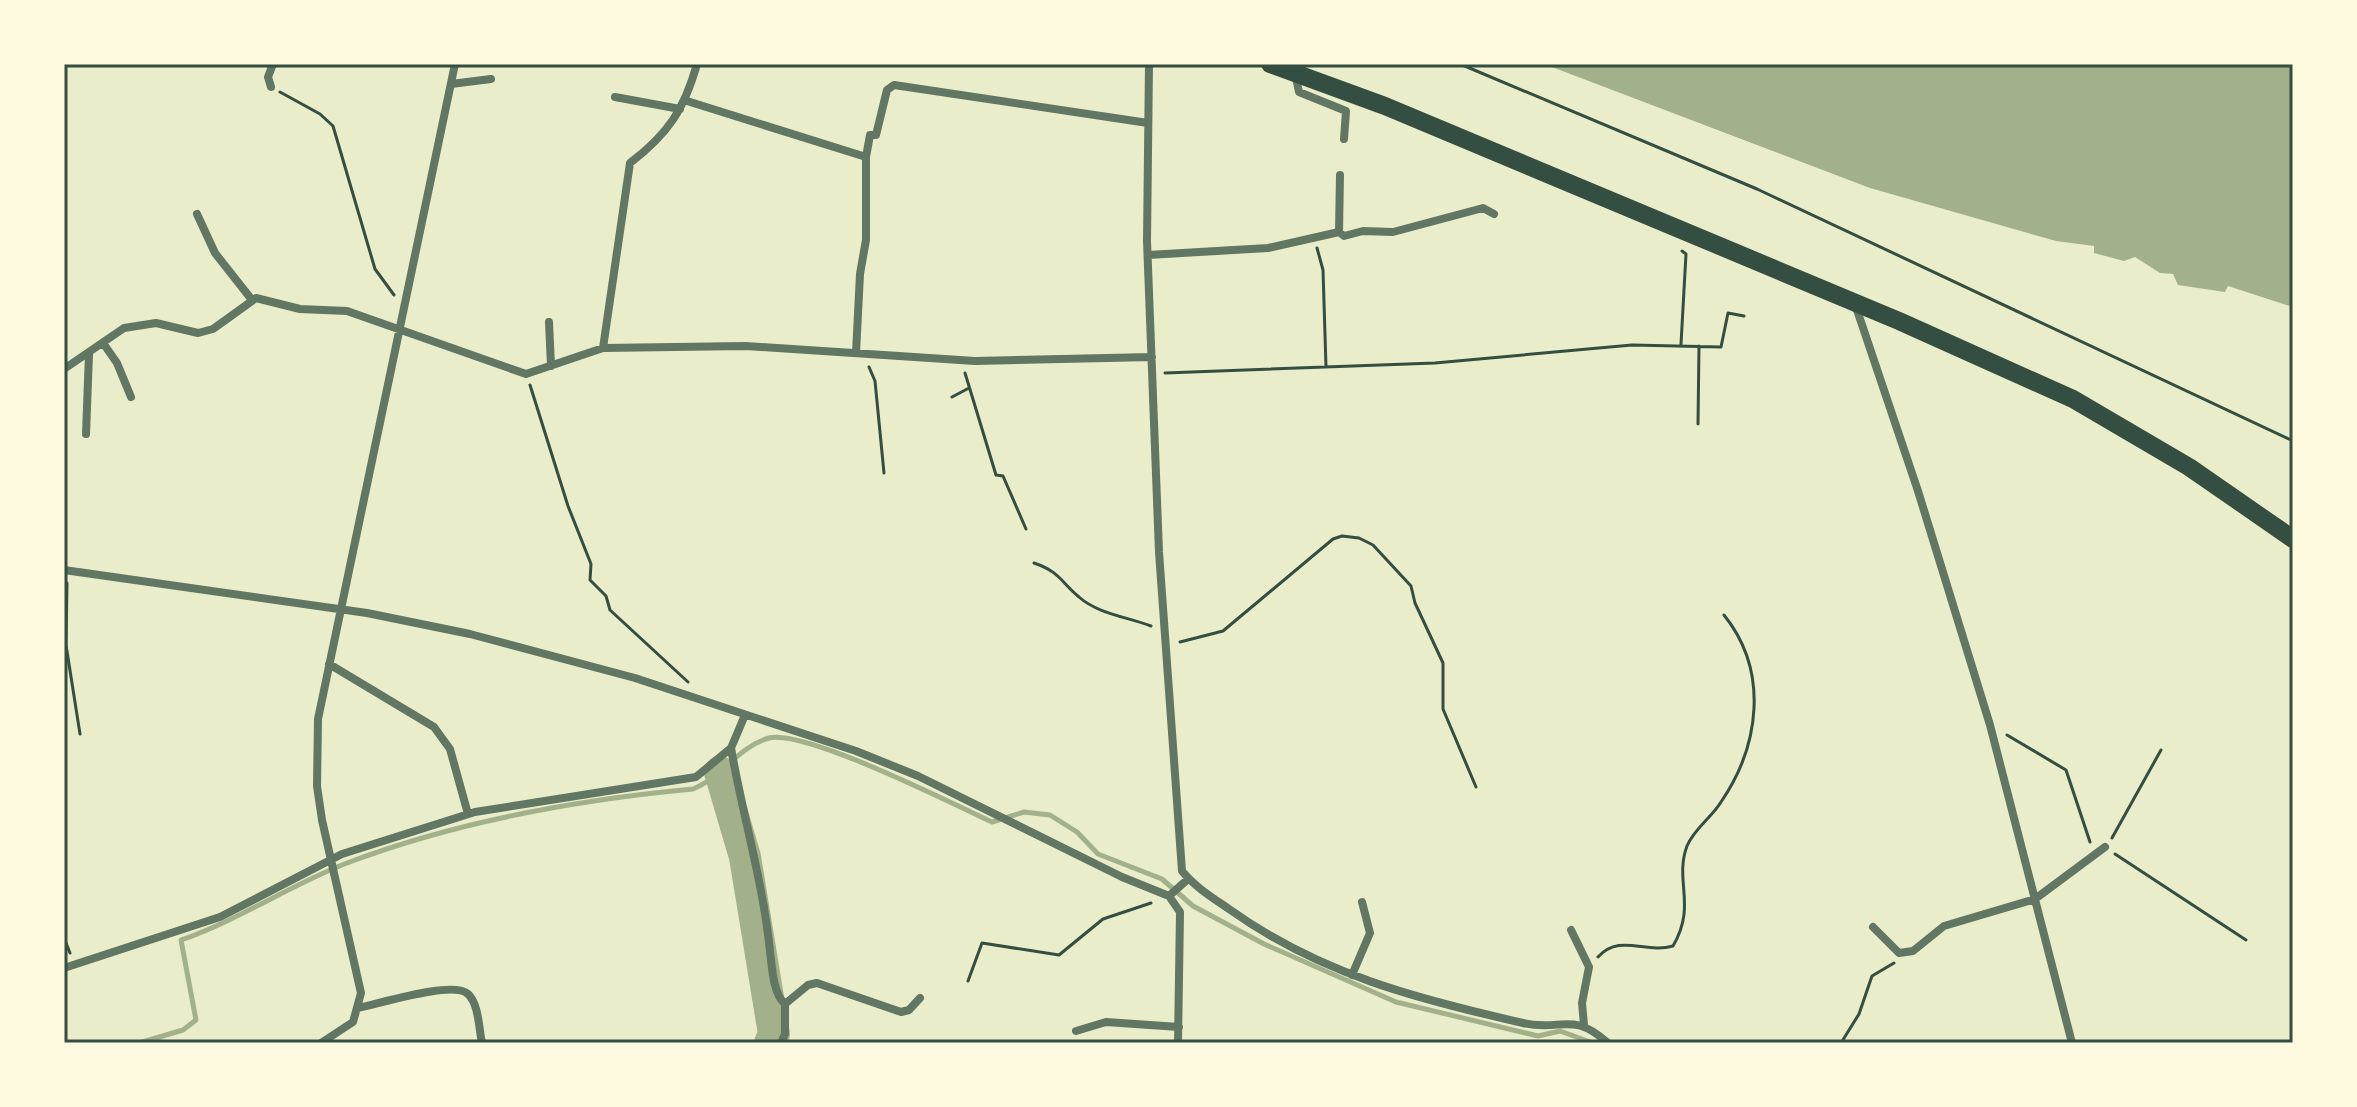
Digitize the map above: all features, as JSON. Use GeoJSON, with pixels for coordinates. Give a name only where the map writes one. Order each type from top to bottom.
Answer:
{"type":"FeatureCollection","features":[{"type":"Feature","properties":{"kind":"highway"},"geometry":{"type":"LineString","coordinates":[[1270,64],[1385,106],[1854,302],[2073,399],[2189,467],[2293,539]]}},
{"type":"Feature","properties":{"kind":"street"},"geometry":{"type":"LineString","coordinates":[[271,87],[268,77],[273,64]]}},
{"type":"Feature","properties":{"kind":"street"},"geometry":{"type":"LineString","coordinates":[[321,1043],[353,1022],[361,993],[317,786],[318,719],[455,64]]}},
{"type":"Feature","properties":{"kind":"street"},"geometry":{"type":"LineString","coordinates":[[603,348],[630,163],[658,142],[684,105],[697,64]]}},
{"type":"Feature","properties":{"kind":"street"},"geometry":{"type":"LineString","coordinates":[[1149,64],[1148,255],[1152,373],[1179,863],[1187,880],[1263,933],[1352,975],[1397,993],[1536,1026],[1561,1022],[1584,1025],[1608,1043]]}},
{"type":"Feature","properties":{"kind":"street"},"geometry":{"type":"LineString","coordinates":[[1295,73],[1299,92],[1346,111],[1344,139]]}},
{"type":"Feature","properties":{"kind":"street"},"geometry":{"type":"LineString","coordinates":[[451,84],[491,79]]}},
{"type":"Feature","properties":{"kind":"street"},"geometry":{"type":"LineString","coordinates":[[856,353],[860,274],[866,240],[866,157],[870,135],[876,135],[887,90],[894,85],[948,96],[1148,123]]}},
{"type":"Feature","properties":{"kind":"street"},"geometry":{"type":"LineString","coordinates":[[615,97],[684,105],[866,157]]}},
{"type":"Feature","properties":{"kind":"street"},"geometry":{"type":"LineString","coordinates":[[1339,232],[1340,175]]}},
{"type":"Feature","properties":{"kind":"street"},"geometry":{"type":"LineString","coordinates":[[1339,232],[1344,236],[1363,231],[1393,232],[1483,208],[1494,214]]}},
{"type":"Feature","properties":{"kind":"street"},"geometry":{"type":"LineString","coordinates":[[197,214],[215,253],[252,300]]}},
{"type":"Feature","properties":{"kind":"street"},"geometry":{"type":"LineString","coordinates":[[1148,255],[1268,248],[1339,232]]}},
{"type":"Feature","properties":{"kind":"street"},"geometry":{"type":"LineString","coordinates":[[64,369],[124,328],[141,323],[174,326],[198,333],[213,329],[256,298],[300,309],[347,311],[526,374],[603,348],[746,346],[961,360],[1152,357]]}},
{"type":"Feature","properties":{"kind":"street"},"geometry":{"type":"LineString","coordinates":[[1854,302],[1918,491],[1990,725],[2072,1043]]}},
{"type":"Feature","properties":{"kind":"street"},"geometry":{"type":"LineString","coordinates":[[549,322],[551,366]]}},
{"type":"Feature","properties":{"kind":"street"},"geometry":{"type":"LineString","coordinates":[[103,343],[117,363],[131,397]]}},
{"type":"Feature","properties":{"kind":"street"},"geometry":{"type":"LineString","coordinates":[[86,434],[89,354]]}},
{"type":"Feature","properties":{"kind":"street"},"geometry":{"type":"LineString","coordinates":[[66,571],[341,609],[470,634],[635,678],[856,751],[918,776],[1122,877],[1171,895],[1180,912],[1178,1043]]}},
{"type":"Feature","properties":{"kind":"street"},"geometry":{"type":"LineString","coordinates":[[329,664],[434,727],[450,749],[468,814]]}},
{"type":"Feature","properties":{"kind":"street"},"geometry":{"type":"LineString","coordinates":[[64,968],[220,917],[331,860],[468,814],[618,788],[684,782],[706,771],[731,748],[745,715]]}},
{"type":"Feature","properties":{"kind":"street"},"geometry":{"type":"LineString","coordinates":[[731,748],[765,899],[772,967],[779,999],[785,1004]]}},
{"type":"Feature","properties":{"kind":"street"},"geometry":{"type":"LineString","coordinates":[[1873,927],[1899,953],[1913,951],[1944,926],[2035,899],[2105,847]]}},
{"type":"Feature","properties":{"kind":"street"},"geometry":{"type":"LineString","coordinates":[[1171,895],[1187,880]]}},
{"type":"Feature","properties":{"kind":"street"},"geometry":{"type":"LineString","coordinates":[[1352,975],[1370,933],[1362,902]]}},
{"type":"Feature","properties":{"kind":"street"},"geometry":{"type":"LineString","coordinates":[[1571,930],[1589,967],[1582,1003],[1584,1025]]}},
{"type":"Feature","properties":{"kind":"street"},"geometry":{"type":"LineString","coordinates":[[793,1043],[782,1041],[785,1004],[808,985],[817,983],[901,1012],[909,1010],[920,998]]}},
{"type":"Feature","properties":{"kind":"street"},"geometry":{"type":"LineString","coordinates":[[357,1008],[453,987],[468,994],[474,1003],[482,1043]]}},
{"type":"Feature","properties":{"kind":"street"},"geometry":{"type":"LineString","coordinates":[[1076,1031],[1106,1022],[1179,1027]]}},
{"type":"Feature","properties":{"kind":"path"},"geometry":{"type":"LineString","coordinates":[[1460,64],[1757,189],[2293,441]]}},
{"type":"Feature","properties":{"kind":"path"},"geometry":{"type":"LineString","coordinates":[[271,87],[320,114],[333,126],[375,269],[404,308]]}},
{"type":"Feature","properties":{"kind":"path"},"geometry":{"type":"LineString","coordinates":[[1311,238],[1321,256],[1323,270],[1326,367]]}},
{"type":"Feature","properties":{"kind":"path"},"geometry":{"type":"LineString","coordinates":[[1674,247],[1686,254],[1681,344]]}},
{"type":"Feature","properties":{"kind":"path"},"geometry":{"type":"LineString","coordinates":[[1152,373],[1435,363],[1504,354],[1681,344],[1721,347],[1728,313],[1744,316]]}},
{"type":"Feature","properties":{"kind":"path"},"geometry":{"type":"LineString","coordinates":[[1698,424],[1699,346]]}},
{"type":"Feature","properties":{"kind":"path"},"geometry":{"type":"LineString","coordinates":[[856,353],[869,367],[875,381],[884,473]]}},
{"type":"Feature","properties":{"kind":"path"},"geometry":{"type":"LineString","coordinates":[[961,360],[996,475],[1003,476],[1026,529]]}},
{"type":"Feature","properties":{"kind":"path"},"geometry":{"type":"LineString","coordinates":[[526,374],[568,506],[591,564],[590,580],[606,596],[610,610],[685,678],[703,701]]}},
{"type":"Feature","properties":{"kind":"path"},"geometry":{"type":"LineString","coordinates":[[952,397],[970,388]]}},
{"type":"Feature","properties":{"kind":"path"},"geometry":{"type":"LineString","coordinates":[[1165,645],[1223,631],[1333,539],[1342,536],[1359,538],[1373,545],[1411,586],[1415,603],[1443,663],[1443,709],[1476,787]]}},
{"type":"Feature","properties":{"kind":"path"},"geometry":{"type":"LineString","coordinates":[[1034,563],[1053,569],[1079,598],[1105,611],[1164,631]]}},
{"type":"Feature","properties":{"kind":"path"},"geometry":{"type":"LineString","coordinates":[[66,571],[66,645],[80,734]]}},
{"type":"Feature","properties":{"kind":"path"},"geometry":{"type":"LineString","coordinates":[[1589,967],[1614,945],[1625,943],[1656,951],[1673,946],[1683,928],[1686,848],[1731,787],[1754,733],[1754,680],[1744,643],[1724,615]]}},
{"type":"Feature","properties":{"kind":"path"},"geometry":{"type":"LineString","coordinates":[[1990,725],[2066,770],[2095,855]]}},
{"type":"Feature","properties":{"kind":"path"},"geometry":{"type":"LineString","coordinates":[[2161,750],[2134,805],[2105,847],[2246,940]]}},
{"type":"Feature","properties":{"kind":"path"},"geometry":{"type":"LineString","coordinates":[[968,981],[982,943],[1059,955],[1103,919],[1171,895]]}},
{"type":"Feature","properties":{"kind":"path"},"geometry":{"type":"LineString","coordinates":[[1841,1043],[1859,1014],[1872,976],[1902,960],[1904,953]]}},
{"type":"Feature","properties":{"kind":"shaded area"},"geometry":{"type":"Polygon","coordinates":[[[1544,64],[2293,64],[2293,307],[2228,286],[2225,292],[2178,285],[2173,274],[2160,273],[2135,257],[2124,261],[2094,253],[2094,246],[2056,241],[1870,188],[1544,64]]]}},
{"type":"Feature","properties":{"kind":"waterway"},"geometry":{"type":"LineString","coordinates":[[139,1043],[183,1030],[196,1020],[181,940],[347,863],[431,835],[561,806],[693,789],[712,778],[748,748],[769,738],[787,738],[845,756],[992,822],[1024,812],[1050,815],[1077,832],[1098,854],[1162,879],[1193,906],[1264,944],[1396,1002],[1538,1036],[1560,1031],[1593,1043]]}},
{"type":"Feature","properties":{"kind":"waterway"},"geometry":{"type":"LineString","coordinates":[[720,772],[745,857],[774,1034],[770,1043]]}}]}
